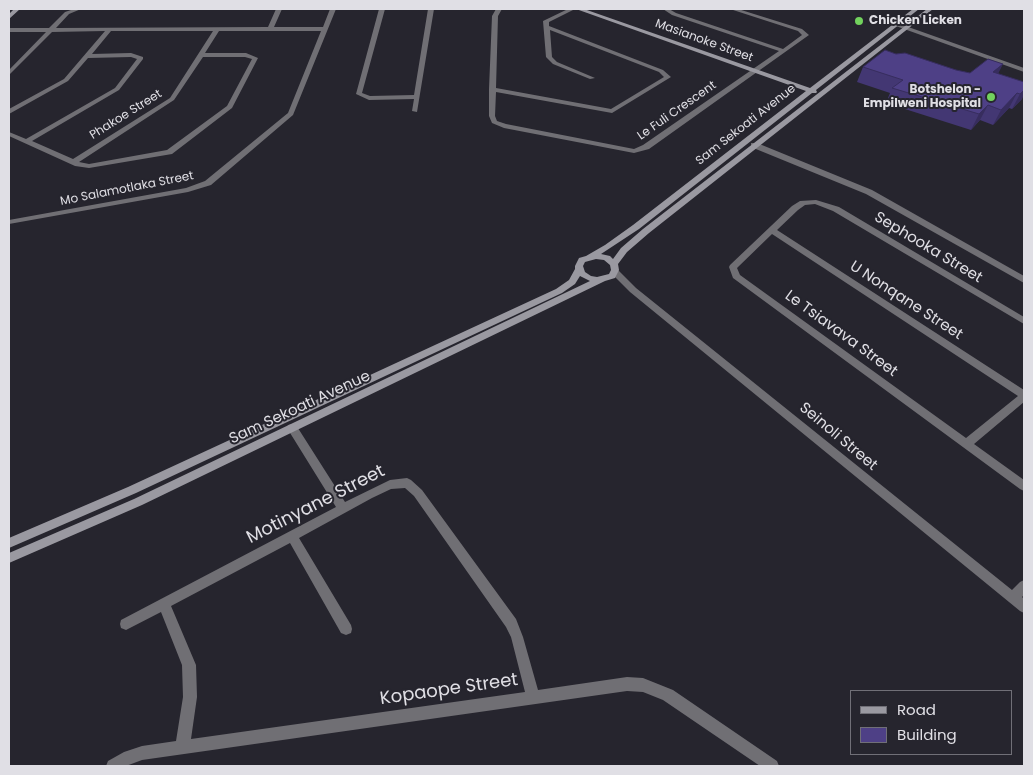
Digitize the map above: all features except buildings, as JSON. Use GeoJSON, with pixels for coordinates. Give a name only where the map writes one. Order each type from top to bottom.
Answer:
{"type":"FeatureCollection","features":[{"type":"Feature","properties":{"kind":"street"},"geometry":{"type":"LineString","coordinates":[[9,16],[17,9]]}},
{"type":"Feature","properties":{"kind":"street"},"geometry":{"type":"LineString","coordinates":[[9,73],[67,13],[78,9]]}},
{"type":"Feature","properties":{"kind":"street"},"geometry":{"type":"LineString","coordinates":[[270,30],[280,9]]}},
{"type":"Feature","properties":{"kind":"street","name":"Mo Salamotlaka Street"},"geometry":{"type":"LineString","coordinates":[[9,222],[188,190],[208,183],[291,114],[333,9]]}},
{"type":"Feature","properties":{"kind":"street"},"geometry":{"type":"LineString","coordinates":[[382,9],[359,94],[369,98],[417,97]]}},
{"type":"Feature","properties":{"kind":"street"},"geometry":{"type":"LineString","coordinates":[[415,111],[431,9]]}},
{"type":"Feature","properties":{"kind":"street","name":"Le Fuli Crescent"},"geometry":{"type":"LineString","coordinates":[[499,9],[495,16],[492,89],[492,116],[496,123],[634,151],[646,147],[806,34],[733,9]]}},
{"type":"Feature","properties":{"kind":"street"},"geometry":{"type":"LineString","coordinates":[[572,9],[546,21],[550,59],[592,78]]}},
{"type":"Feature","properties":{"kind":"street","name":"Masianoke Street"},"geometry":{"type":"LineString","coordinates":[[579,9],[821,95]]}},
{"type":"Feature","properties":{"kind":"street"},"geometry":{"type":"LineString","coordinates":[[666,9],[674,14],[784,51]]}},
{"type":"Feature","properties":{"kind":"street","name":"Sam Sekoati Avenue"},"geometry":{"type":"LineString","coordinates":[[9,543],[132,490],[559,291],[572,282],[579,270],[580,263],[608,247],[636,227],[916,9]]}},
{"type":"Feature","properties":{"kind":"street","name":"Sam Sekoati Avenue"},"geometry":{"type":"LineString","coordinates":[[9,558],[62,536],[292,428],[610,273],[624,250],[639,237],[930,9]]}},
{"type":"Feature","properties":{"kind":"street"},"geometry":{"type":"LineString","coordinates":[[895,24],[1024,70]]}},
{"type":"Feature","properties":{"kind":"street"},"geometry":{"type":"LineString","coordinates":[[492,89],[612,111],[668,77],[665,72],[546,27]]}},
{"type":"Feature","properties":{"kind":"street"},"geometry":{"type":"LineString","coordinates":[[9,30],[324,29]]}},
{"type":"Feature","properties":{"kind":"street"},"geometry":{"type":"LineString","coordinates":[[9,112],[64,82],[109,30]]}},
{"type":"Feature","properties":{"kind":"street","name":"Phakoe Street"},"geometry":{"type":"LineString","coordinates":[[74,162],[172,99],[217,30]]}},
{"type":"Feature","properties":{"kind":"street"},"geometry":{"type":"LineString","coordinates":[[26,142],[117,89],[142,58],[131,55],[88,56]]}},
{"type":"Feature","properties":{"kind":"street"},"geometry":{"type":"LineString","coordinates":[[9,134],[74,162],[94,166],[164,154],[176,148],[227,110],[234,101],[255,57],[201,55]]}},
{"type":"Feature","properties":{"kind":"street"},"geometry":{"type":"LineString","coordinates":[[754,146],[869,192],[1024,280]]}},
{"type":"Feature","properties":{"kind":"street","name":"Le Tsiavava Street"},"geometry":{"type":"LineString","coordinates":[[816,202],[799,205],[736,263],[732,270],[736,276],[968,443],[1024,486]]}},
{"type":"Feature","properties":{"kind":"street","name":"Sephooka Street"},"geometry":{"type":"LineString","coordinates":[[816,202],[836,209],[1024,321]]}},
{"type":"Feature","properties":{"kind":"street","name":"U Nonqane Street"},"geometry":{"type":"LineString","coordinates":[[772,230],[1024,396]]}},
{"type":"Feature","properties":{"kind":"street"},"geometry":{"type":"LineString","coordinates":[[579,270],[588,278],[610,273],[607,258],[590,257]]}},
{"type":"Feature","properties":{"kind":"street","name":"Seinoli Street"},"geometry":{"type":"LineString","coordinates":[[610,273],[1024,607]]}},
{"type":"Feature","properties":{"kind":"street"},"geometry":{"type":"LineString","coordinates":[[968,443],[1024,396]]}},
{"type":"Feature","properties":{"kind":"street"},"geometry":{"type":"LineString","coordinates":[[292,428],[343,508]]}},
{"type":"Feature","properties":{"kind":"street","name":"Motinyane Street"},"geometry":{"type":"LineString","coordinates":[[126,624],[343,508],[400,482],[413,487],[511,623],[517,636],[533,697]]}},
{"type":"Feature","properties":{"kind":"street"},"geometry":{"type":"LineString","coordinates":[[292,536],[346,629]]}},
{"type":"Feature","properties":{"kind":"street"},"geometry":{"type":"LineString","coordinates":[[1013,598],[1024,586]]}},
{"type":"Feature","properties":{"kind":"street"},"geometry":{"type":"LineString","coordinates":[[164,604],[189,665],[190,698],[182,748]]}},
{"type":"Feature","properties":{"kind":"street","name":"Kopaope Street"},"geometry":{"type":"LineString","coordinates":[[113,766],[130,756],[182,748],[608,686],[643,685],[668,695],[772,766]]}},
{"type":"Feature","properties":{"kind":"place","name":"Chicken Licken"},"geometry":{"type":"Point","coordinates":[859,21]}},
{"type":"Feature","properties":{"kind":"place","name":"Botshelon - Empilweni Hospital"},"geometry":{"type":"Point","coordinates":[991,97]}}]}
